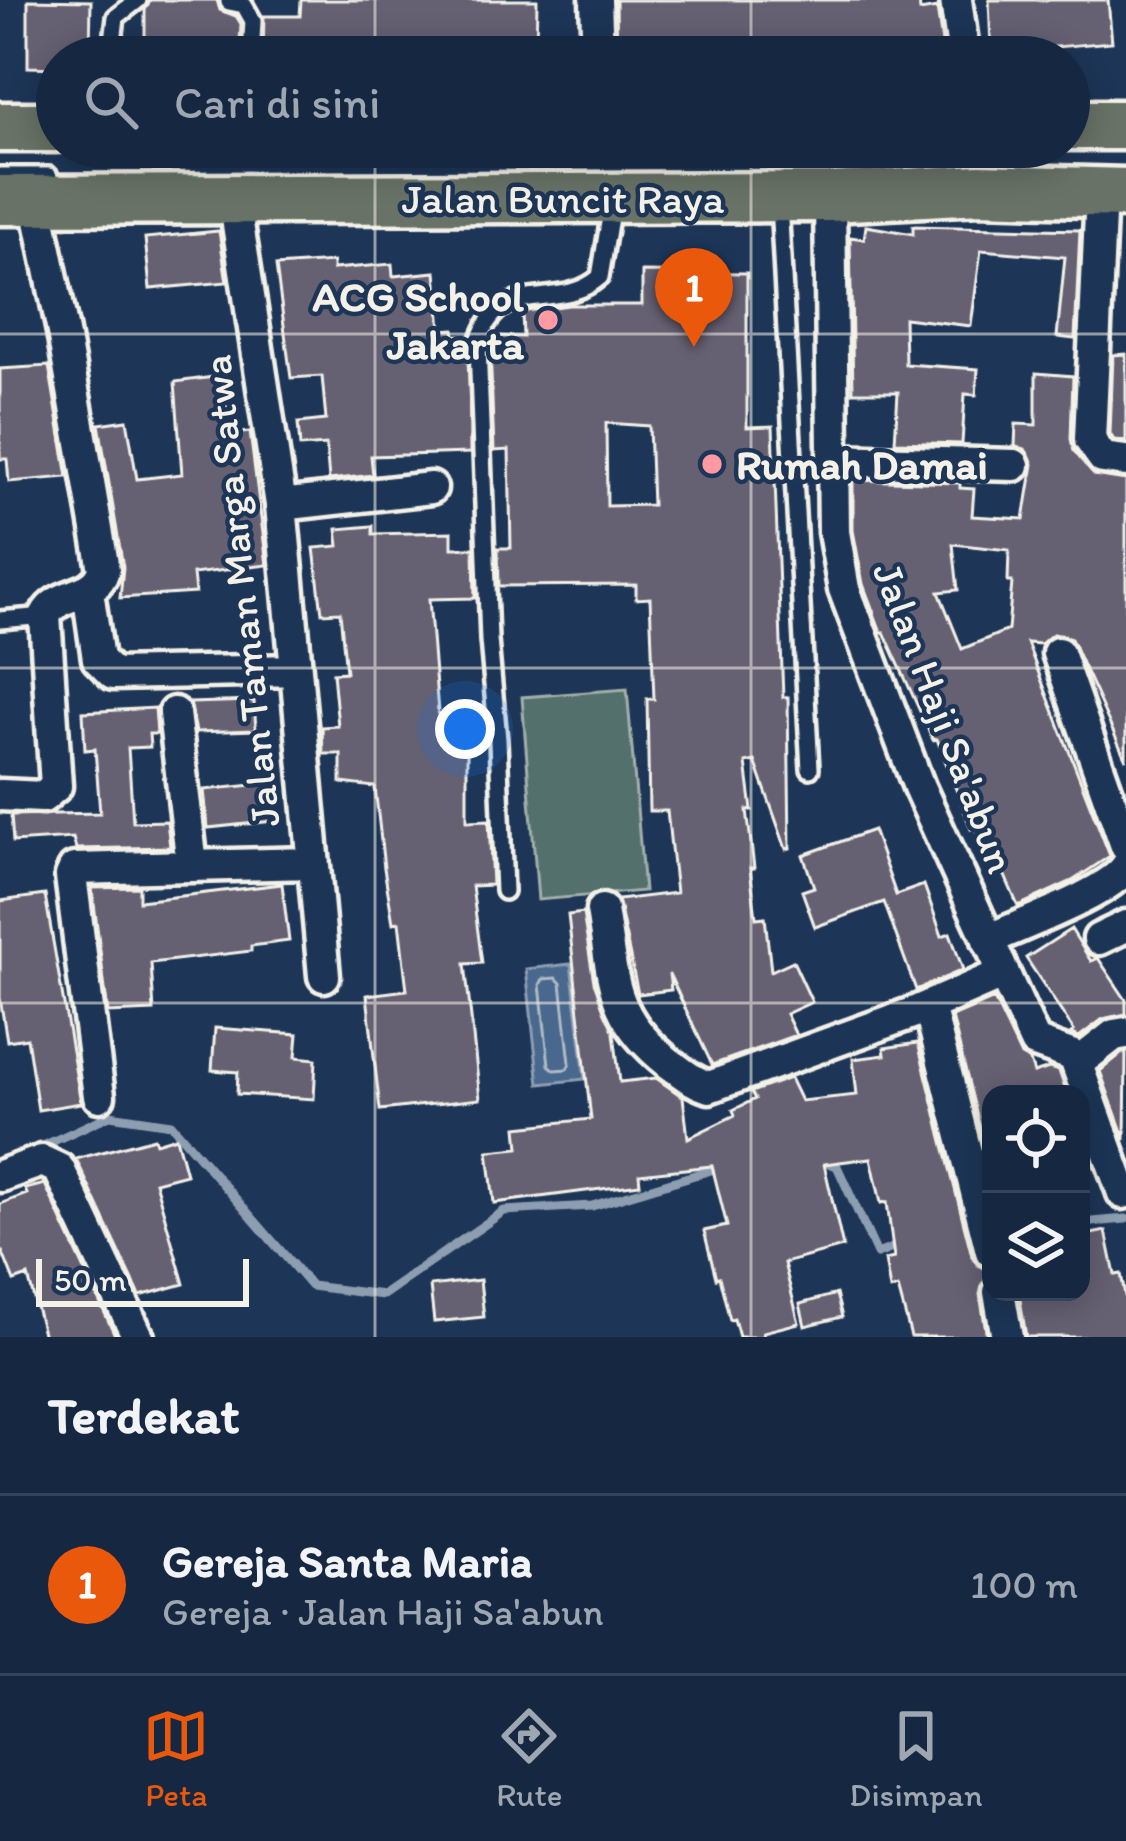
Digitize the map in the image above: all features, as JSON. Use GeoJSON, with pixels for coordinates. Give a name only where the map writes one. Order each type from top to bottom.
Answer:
{"type":"FeatureCollection","features":[{"type":"Feature","properties":{"kind":"main road"},"geometry":{"type":"LineString","coordinates":[[1090,125],[1126,125]]}},
{"type":"Feature","properties":{"kind":"main road"},"geometry":{"type":"LineString","coordinates":[[0,128],[36,128]]}},
{"type":"Feature","properties":{"kind":"main road","name":"Jalan Buncit Raya"},"geometry":{"type":"LineString","coordinates":[[25,188],[234,198],[613,198],[830,197],[1110,187]]}},
{"type":"Feature","properties":{"kind":"street"},"geometry":{"type":"LineString","coordinates":[[596,0],[597,36]]}},
{"type":"Feature","properties":{"kind":"street"},"geometry":{"type":"LineString","coordinates":[[956,0],[961,36]]}},
{"type":"Feature","properties":{"kind":"street"},"geometry":{"type":"LineString","coordinates":[[1110,187],[1090,440],[1102,458],[1126,460]]}},
{"type":"Feature","properties":{"kind":"street"},"geometry":{"type":"LineString","coordinates":[[0,795],[43,797],[56,786],[45,616],[57,602],[88,591],[104,570],[63,332],[25,188]]}},
{"type":"Feature","properties":{"kind":"street","name":"Jalan Haji Sa'abun"},"geometry":{"type":"LineString","coordinates":[[830,197],[834,532],[844,589],[919,787],[1035,1042],[1074,1056],[1078,1063]]}},
{"type":"Feature","properties":{"kind":"street","name":"Jalan Taman Marga Satwa"},"geometry":{"type":"LineString","coordinates":[[234,198],[281,506],[324,976]]}},
{"type":"Feature","properties":{"kind":"street"},"geometry":{"type":"LineString","coordinates":[[833,460],[1014,465]]}},
{"type":"Feature","properties":{"kind":"street"},"geometry":{"type":"LineString","coordinates":[[281,506],[431,488]]}},
{"type":"Feature","properties":{"kind":"street"},"geometry":{"type":"LineString","coordinates":[[88,591],[98,658],[113,674],[296,670]]}},
{"type":"Feature","properties":{"kind":"street"},"geometry":{"type":"LineString","coordinates":[[1058,653],[1126,846]]}},
{"type":"Feature","properties":{"kind":"street"},"geometry":{"type":"LineString","coordinates":[[174,713],[192,865]]}},
{"type":"Feature","properties":{"kind":"street"},"geometry":{"type":"LineString","coordinates":[[99,1096],[72,872],[78,867],[312,863]]}},
{"type":"Feature","properties":{"kind":"street"},"geometry":{"type":"LineString","coordinates":[[988,940],[1100,889],[1119,878],[1126,867]]}},
{"type":"Feature","properties":{"kind":"street"},"geometry":{"type":"LineString","coordinates":[[602,910],[619,1009],[643,1043],[694,1083],[710,1087],[929,1006],[1004,973]]}},
{"type":"Feature","properties":{"kind":"street"},"geometry":{"type":"LineString","coordinates":[[929,1006],[982,1208]]}},
{"type":"Feature","properties":{"kind":"street"},"geometry":{"type":"LineString","coordinates":[[1123,1192],[1078,1063],[1114,1035],[1126,1033]]}},
{"type":"Feature","properties":{"kind":"street"},"geometry":{"type":"LineString","coordinates":[[0,1176],[42,1161],[59,1169],[138,1337]]}},
{"type":"Feature","properties":{"kind":"street"},"geometry":{"type":"LineString","coordinates":[[1001,1301],[1007,1337]]}},
{"type":"Feature","properties":{"kind":"lane"},"geometry":{"type":"LineString","coordinates":[[114,36],[116,17],[139,0]]}},
{"type":"Feature","properties":{"kind":"lane"},"geometry":{"type":"LineString","coordinates":[[229,2],[244,5],[253,21],[252,36]]}},
{"type":"Feature","properties":{"kind":"lane"},"geometry":{"type":"LineString","coordinates":[[1090,142],[1126,142]]}},
{"type":"Feature","properties":{"kind":"lane"},"geometry":{"type":"LineString","coordinates":[[0,145],[36,145]]}},
{"type":"Feature","properties":{"kind":"lane"},"geometry":{"type":"LineString","coordinates":[[877,176],[1110,187]]}},
{"type":"Feature","properties":{"kind":"lane"},"geometry":{"type":"LineString","coordinates":[[779,197],[810,769]]}},
{"type":"Feature","properties":{"kind":"lane"},"geometry":{"type":"LineString","coordinates":[[504,891],[498,740],[488,640],[478,344],[492,312],[509,301],[575,290],[600,277],[613,198]]}},
{"type":"Feature","properties":{"kind":"lane"},"geometry":{"type":"LineString","coordinates":[[0,620],[45,616]]}},
{"type":"Feature","properties":{"kind":"green space"},"geometry":{"type":"Polygon","coordinates":[[[627,689],[644,891],[538,900],[522,697],[627,689]]]}},
{"type":"Feature","properties":{"kind":"water"},"geometry":{"type":"Polygon","coordinates":[[[571,964],[585,1079],[539,1084],[526,969],[571,964]]]}},
{"type":"Feature","properties":{"kind":"building"},"geometry":{"type":"Polygon","coordinates":[[[28,0],[91,1],[90,36],[36,36],[36,67],[28,67],[28,0]]]}},
{"type":"Feature","properties":{"kind":"building"},"geometry":{"type":"Polygon","coordinates":[[[150,0],[217,0],[220,10],[236,16],[240,36],[145,36],[150,0]]]}},
{"type":"Feature","properties":{"kind":"building"},"geometry":{"type":"Polygon","coordinates":[[[301,0],[537,0],[536,36],[264,36],[264,16],[300,16],[301,0]]]}},
{"type":"Feature","properties":{"kind":"building"},"geometry":{"type":"Polygon","coordinates":[[[616,0],[919,0],[920,11],[937,8],[941,36],[617,36],[616,0]]]}},
{"type":"Feature","properties":{"kind":"building"},"geometry":{"type":"Polygon","coordinates":[[[989,0],[1108,0],[1112,42],[1090,44],[1090,36],[990,36],[989,0]]]}},
{"type":"Feature","properties":{"kind":"building"},"geometry":{"type":"Polygon","coordinates":[[[866,226],[913,234],[913,226],[1080,230],[1075,339],[1057,337],[1065,257],[981,250],[971,326],[904,318],[905,364],[978,369],[976,395],[965,394],[962,444],[895,442],[898,392],[853,392],[850,237],[864,239],[866,226]]]}},
{"type":"Feature","properties":{"kind":"building"},"geometry":{"type":"Polygon","coordinates":[[[219,231],[227,282],[150,289],[145,238],[219,231]]]}},
{"type":"Feature","properties":{"kind":"building"},"geometry":{"type":"Polygon","coordinates":[[[333,262],[333,269],[392,264],[393,276],[436,272],[441,330],[454,329],[455,335],[469,336],[470,453],[371,456],[373,475],[329,480],[326,445],[300,447],[298,423],[326,420],[322,376],[291,378],[276,266],[333,262]]]}},
{"type":"Feature","properties":{"kind":"building"},"geometry":{"type":"Polygon","coordinates":[[[642,272],[747,273],[747,427],[773,426],[783,697],[788,697],[790,848],[786,849],[755,761],[746,763],[752,810],[747,810],[754,868],[750,868],[756,918],[765,917],[771,971],[793,961],[812,1002],[786,1014],[796,1035],[712,1065],[669,974],[671,990],[638,994],[618,900],[676,893],[667,811],[649,811],[647,699],[654,699],[650,598],[636,599],[636,585],[499,586],[498,548],[511,548],[509,450],[494,451],[490,346],[495,336],[523,337],[522,312],[569,305],[642,305],[642,272]],[[606,423],[607,506],[652,505],[649,426],[606,423]]]}},
{"type":"Feature","properties":{"kind":"building"},"geometry":{"type":"Polygon","coordinates":[[[1126,354],[1126,441],[1114,440],[1110,434],[1113,355],[1126,354]]]}},
{"type":"Feature","properties":{"kind":"building"},"geometry":{"type":"Polygon","coordinates":[[[49,366],[68,477],[9,482],[7,459],[0,459],[0,369],[49,366]]]}},
{"type":"Feature","properties":{"kind":"building"},"geometry":{"type":"Polygon","coordinates":[[[1036,373],[1073,376],[1074,451],[1094,475],[1126,480],[1126,760],[1071,639],[1053,634],[1041,644],[1027,643],[1110,856],[1074,880],[1018,906],[999,862],[990,865],[975,828],[971,829],[937,739],[933,740],[881,632],[863,584],[853,530],[853,480],[960,483],[960,488],[974,489],[972,516],[1024,519],[1033,464],[1025,449],[1015,446],[1016,424],[1036,425],[1036,373]],[[953,544],[958,590],[939,592],[962,649],[1008,630],[1009,550],[953,544]]]}},
{"type":"Feature","properties":{"kind":"building"},"geometry":{"type":"Polygon","coordinates":[[[222,376],[230,434],[250,432],[267,565],[193,574],[195,593],[120,598],[123,567],[99,424],[127,420],[137,479],[182,474],[175,382],[222,376]]]}},
{"type":"Feature","properties":{"kind":"building"},"geometry":{"type":"Polygon","coordinates":[[[373,526],[373,534],[452,532],[452,548],[474,548],[475,598],[429,599],[439,725],[467,725],[467,821],[489,820],[492,885],[472,886],[482,963],[465,964],[480,1099],[380,1110],[367,995],[407,990],[399,922],[393,923],[384,868],[375,787],[341,783],[341,754],[323,754],[322,727],[338,726],[333,673],[346,672],[340,612],[322,613],[314,548],[339,546],[337,529],[373,526]]]}},
{"type":"Feature","properties":{"kind":"building"},"geometry":{"type":"Polygon","coordinates":[[[254,701],[256,730],[196,732],[190,703],[254,701]]]}},
{"type":"Feature","properties":{"kind":"building"},"geometry":{"type":"Polygon","coordinates":[[[155,708],[157,734],[149,734],[150,747],[128,748],[133,822],[167,821],[170,847],[76,849],[73,838],[13,842],[11,815],[100,813],[95,749],[85,750],[83,712],[155,708]]]}},
{"type":"Feature","properties":{"kind":"building"},"geometry":{"type":"Polygon","coordinates":[[[271,783],[275,821],[208,828],[204,790],[271,783]]]}},
{"type":"Feature","properties":{"kind":"building"},"geometry":{"type":"Polygon","coordinates":[[[873,830],[896,895],[924,885],[942,936],[950,933],[963,970],[916,990],[884,902],[815,927],[802,891],[814,887],[803,855],[873,830]]]}},
{"type":"Feature","properties":{"kind":"building"},"geometry":{"type":"Polygon","coordinates":[[[282,884],[289,941],[251,946],[251,951],[151,963],[154,1011],[108,1013],[92,888],[139,887],[139,901],[282,884]]]}},
{"type":"Feature","properties":{"kind":"building"},"geometry":{"type":"Polygon","coordinates":[[[45,895],[81,1103],[38,1110],[27,1038],[7,1041],[0,998],[0,901],[45,895]]]}},
{"type":"Feature","properties":{"kind":"building"},"geometry":{"type":"Polygon","coordinates":[[[583,913],[594,982],[614,1033],[620,1082],[656,1078],[683,1097],[688,1138],[735,1115],[733,1110],[755,1099],[751,1092],[790,1078],[801,1101],[857,1095],[853,1059],[885,1055],[884,1048],[918,1043],[972,1256],[982,1267],[980,1294],[987,1337],[911,1337],[898,1288],[890,1290],[885,1260],[894,1258],[887,1202],[881,1203],[871,1158],[824,1164],[843,1247],[784,1263],[799,1323],[763,1332],[764,1337],[739,1337],[716,1278],[704,1231],[727,1226],[712,1166],[639,1174],[640,1184],[494,1203],[488,1151],[519,1148],[517,1127],[591,1119],[568,915],[583,913]]]}},
{"type":"Feature","properties":{"kind":"building"},"geometry":{"type":"Polygon","coordinates":[[[1071,929],[1091,961],[1098,958],[1126,1000],[1126,1014],[1103,1019],[1079,1037],[1071,1033],[1074,1031],[1026,958],[1071,929]]]}},
{"type":"Feature","properties":{"kind":"building"},"geometry":{"type":"Polygon","coordinates":[[[994,999],[1034,1073],[1049,1068],[1059,1071],[1064,1085],[982,1085],[982,1136],[952,1017],[994,999]]]}},
{"type":"Feature","properties":{"kind":"building"},"geometry":{"type":"Polygon","coordinates":[[[215,1028],[298,1034],[296,1057],[316,1059],[314,1099],[237,1094],[238,1072],[212,1070],[215,1028]]]}},
{"type":"Feature","properties":{"kind":"building"},"geometry":{"type":"Polygon","coordinates":[[[1126,1053],[1125,1140],[1100,1071],[1126,1053]]]}},
{"type":"Feature","properties":{"kind":"building"},"geometry":{"type":"Polygon","coordinates":[[[176,1137],[186,1174],[155,1182],[184,1284],[140,1296],[76,1159],[154,1138],[156,1143],[176,1137]]]}},
{"type":"Feature","properties":{"kind":"building"},"geometry":{"type":"Polygon","coordinates":[[[45,1184],[116,1337],[44,1337],[28,1276],[14,1281],[0,1246],[0,1204],[45,1184]]]}},
{"type":"Feature","properties":{"kind":"building"},"geometry":{"type":"Polygon","coordinates":[[[1106,1231],[1115,1275],[1121,1274],[1126,1337],[1026,1337],[1020,1301],[1090,1301],[1090,1234],[1106,1231]]]}},
{"type":"Feature","properties":{"kind":"building"},"geometry":{"type":"Polygon","coordinates":[[[480,1280],[484,1317],[434,1322],[430,1286],[480,1280]]]}},
{"type":"Feature","properties":{"kind":"building"},"geometry":{"type":"Polygon","coordinates":[[[836,1294],[842,1317],[805,1326],[800,1304],[836,1294]]]}},
{"type":"Feature","properties":{"kind":"waterway"},"geometry":{"type":"LineString","coordinates":[[32,1151],[110,1115],[171,1124],[311,1286],[383,1295],[504,1211],[592,1206],[721,1167]]}},
{"type":"Feature","properties":{"kind":"waterway"},"geometry":{"type":"LineString","coordinates":[[817,1159],[837,1166],[877,1254],[903,1244]]}},
{"type":"Feature","properties":{"kind":"waterway"},"geometry":{"type":"LineString","coordinates":[[1090,1222],[1126,1219]]}},
{"type":"Feature","properties":{"kind":"place","name":"ACG School Jakarta"},"geometry":{"type":"Point","coordinates":[548,320]}},
{"type":"Feature","properties":{"kind":"place","name":"Gereja Santa Maria"},"geometry":{"type":"Point","coordinates":[694,347]}},
{"type":"Feature","properties":{"kind":"place","name":"Rumah Damai"},"geometry":{"type":"Point","coordinates":[712,464]}}]}
